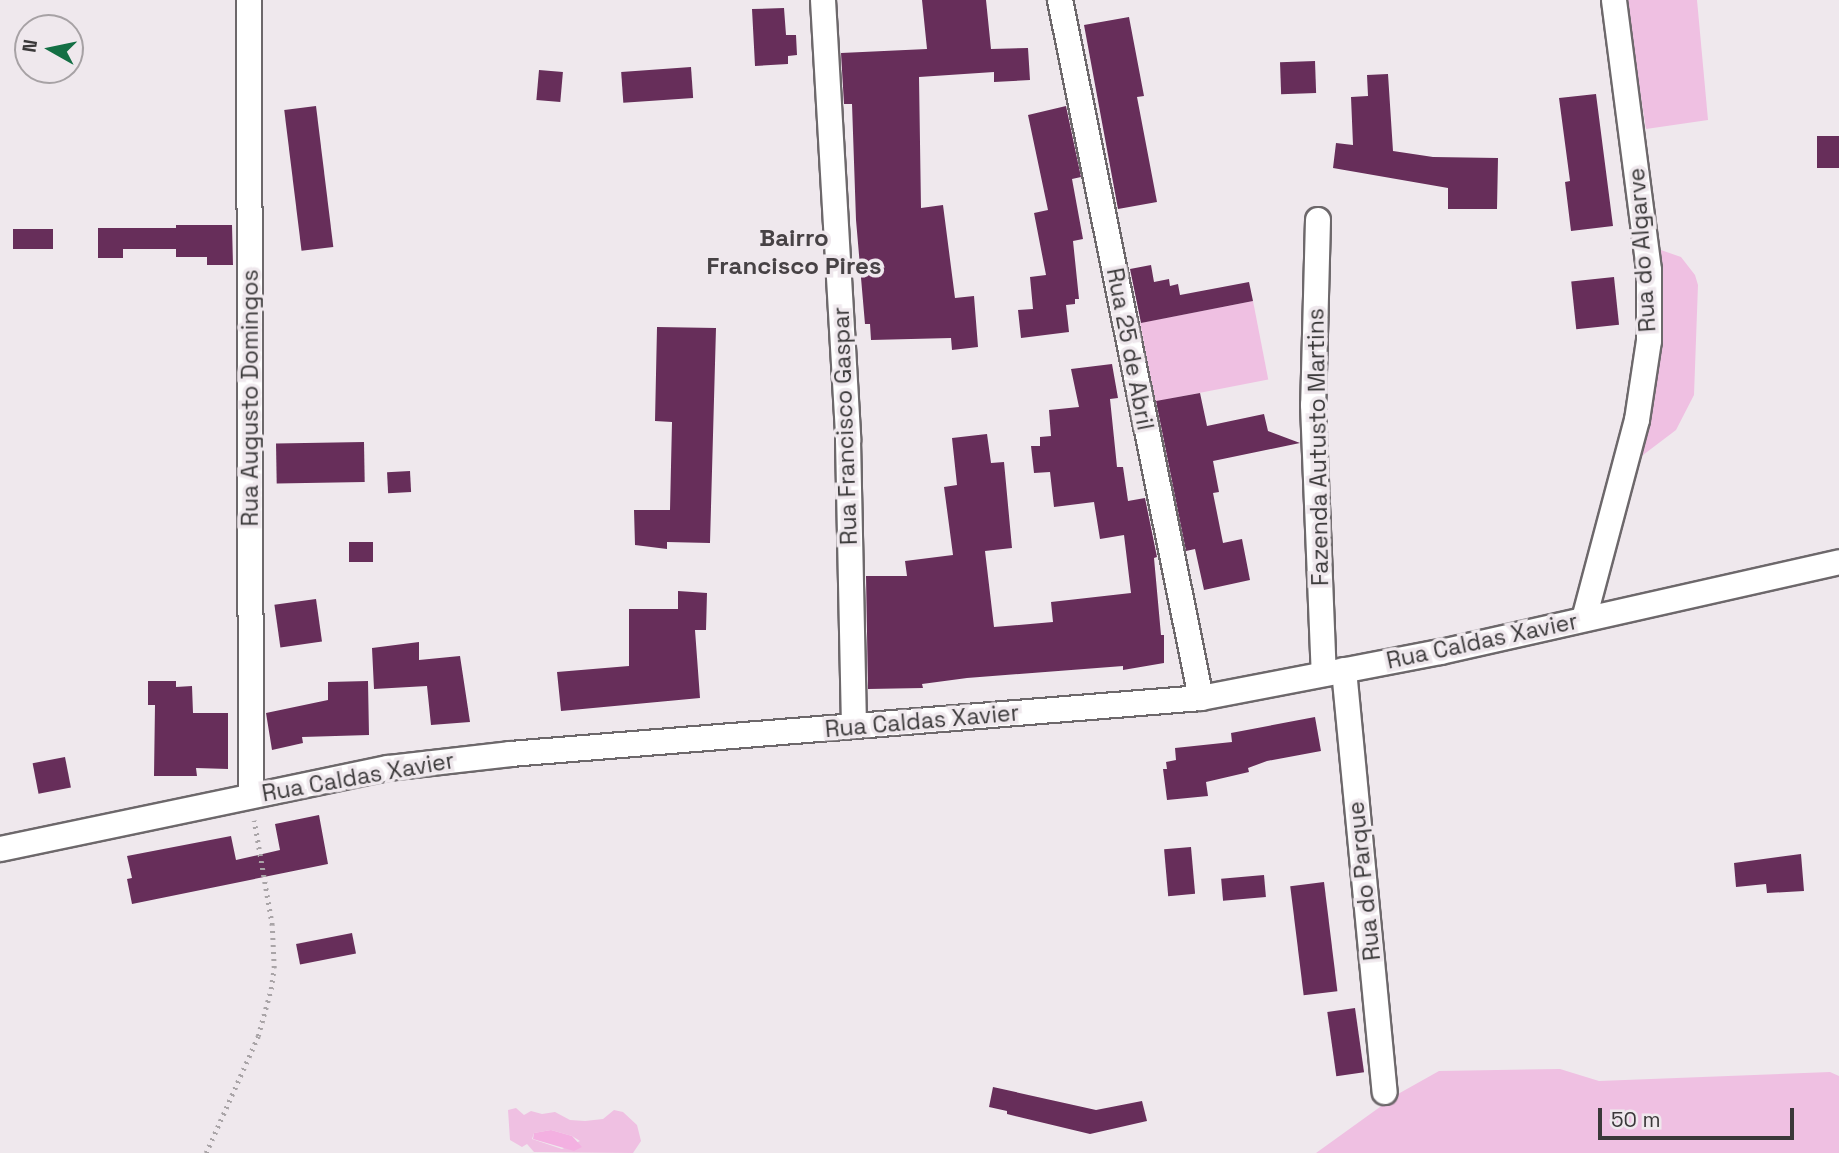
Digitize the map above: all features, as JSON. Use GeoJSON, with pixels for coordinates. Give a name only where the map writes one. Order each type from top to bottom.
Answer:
{"type":"FeatureCollection","features":[{"type":"Feature","properties":{"kind":"street","name":"Rua Augusto Domingos"},"geometry":{"type":"LineString","coordinates":[[249,0],[251,796]]}},
{"type":"Feature","properties":{"kind":"street","name":"Rua Francisco Gaspar"},"geometry":{"type":"LineString","coordinates":[[823,0],[848,440],[854,726]]}},
{"type":"Feature","properties":{"kind":"street","name":"Rua 25 de Abril"},"geometry":{"type":"LineString","coordinates":[[1060,0],[1201,698]]}},
{"type":"Feature","properties":{"kind":"street","name":"Rua do Algarve"},"geometry":{"type":"LineString","coordinates":[[1584,619],[1637,420],[1649,341],[1648,270],[1614,0]]}},
{"type":"Feature","properties":{"kind":"street","name":"Fazenda Autusto Martins"},"geometry":{"type":"LineString","coordinates":[[1318,220],[1312,405],[1334,672]]}},
{"type":"Feature","properties":{"kind":"street","name":"Rua Caldas Xavier"},"geometry":{"type":"LineString","coordinates":[[0,849],[388,768],[510,754],[1201,698],[1584,619],[1839,562]]}},
{"type":"Feature","properties":{"kind":"street","name":"Rua do Parque"},"geometry":{"type":"LineString","coordinates":[[1334,672],[1385,1093]]}},
{"type":"Feature","properties":{"kind":"path"},"geometry":{"type":"LineString","coordinates":[[206,1153],[258,1036],[266,1013],[274,968],[272,925],[251,796]]}},
{"type":"Feature","properties":{"kind":"shaded area"},"geometry":{"type":"Polygon","coordinates":[[[1626,0],[1697,0],[1708,120],[1646,129],[1626,0]]]}},
{"type":"Feature","properties":{"kind":"shaded area"},"geometry":{"type":"Polygon","coordinates":[[[1658,249],[1681,257],[1695,275],[1698,285],[1694,395],[1676,430],[1643,455],[1636,465],[1658,249]]]}},
{"type":"Feature","properties":{"kind":"shaded area"},"geometry":{"type":"Polygon","coordinates":[[[1253,301],[1268,380],[1155,401],[1140,323],[1253,301]]]}},
{"type":"Feature","properties":{"kind":"shaded area"},"geometry":{"type":"Polygon","coordinates":[[[1560,1069],[1599,1081],[1830,1072],[1839,1076],[1839,1153],[1316,1153],[1398,1094],[1439,1071],[1560,1069]]]}},
{"type":"Feature","properties":{"kind":"shaded area"},"geometry":{"type":"Polygon","coordinates":[[[516,1108],[524,1115],[531,1111],[542,1114],[555,1112],[570,1120],[585,1121],[603,1119],[614,1110],[623,1112],[637,1125],[641,1141],[633,1153],[534,1152],[527,1144],[522,1147],[510,1140],[508,1110],[516,1108]],[[551,1130],[534,1133],[532,1139],[562,1149],[580,1141],[551,1130]]]}},
{"type":"Feature","properties":{"kind":"shaded area"},"geometry":{"type":"Polygon","coordinates":[[[551,1130],[572,1136],[582,1147],[574,1151],[533,1139],[534,1133],[551,1130]]]}},
{"type":"Feature","properties":{"kind":"building"},"geometry":{"type":"Polygon","coordinates":[[[922,0],[986,0],[991,49],[1028,48],[1030,80],[994,82],[994,72],[919,77],[921,208],[943,205],[955,298],[974,296],[978,347],[952,350],[951,338],[871,340],[870,324],[865,324],[856,220],[852,104],[844,104],[841,53],[927,49],[922,0]]]}},
{"type":"Feature","properties":{"kind":"building"},"geometry":{"type":"Polygon","coordinates":[[[784,8],[786,35],[796,35],[797,55],[788,56],[788,64],[755,66],[752,9],[784,8]]]}},
{"type":"Feature","properties":{"kind":"building"},"geometry":{"type":"Polygon","coordinates":[[[1129,17],[1144,96],[1137,97],[1157,202],[1118,209],[1084,25],[1129,17]]]}},
{"type":"Feature","properties":{"kind":"building"},"geometry":{"type":"Polygon","coordinates":[[[1315,61],[1316,93],[1281,94],[1280,62],[1315,61]]]}},
{"type":"Feature","properties":{"kind":"building"},"geometry":{"type":"Polygon","coordinates":[[[691,67],[693,98],[623,103],[621,72],[691,67]]]}},
{"type":"Feature","properties":{"kind":"building"},"geometry":{"type":"Polygon","coordinates":[[[539,70],[563,72],[560,102],[536,100],[539,70]]]}},
{"type":"Feature","properties":{"kind":"building"},"geometry":{"type":"Polygon","coordinates":[[[1388,74],[1393,151],[1433,157],[1498,158],[1497,209],[1448,209],[1448,188],[1333,168],[1336,143],[1353,145],[1351,97],[1368,96],[1367,75],[1388,74]]]}},
{"type":"Feature","properties":{"kind":"building"},"geometry":{"type":"Polygon","coordinates":[[[1596,94],[1613,226],[1571,231],[1565,182],[1570,181],[1559,98],[1596,94]]]}},
{"type":"Feature","properties":{"kind":"building"},"geometry":{"type":"Polygon","coordinates":[[[316,106],[333,247],[302,251],[284,110],[316,106]]]}},
{"type":"Feature","properties":{"kind":"building"},"geometry":{"type":"Polygon","coordinates":[[[1066,106],[1081,177],[1072,179],[1083,239],[1073,241],[1079,299],[1075,299],[1075,304],[1066,305],[1069,332],[1021,338],[1018,310],[1033,309],[1030,277],[1046,275],[1034,213],[1048,210],[1028,115],[1066,106]]]}},
{"type":"Feature","properties":{"kind":"building"},"geometry":{"type":"Polygon","coordinates":[[[1817,136],[1839,136],[1839,168],[1817,168],[1817,136]]]}},
{"type":"Feature","properties":{"kind":"building"},"geometry":{"type":"Polygon","coordinates":[[[176,225],[232,225],[233,265],[207,265],[207,257],[176,257],[176,249],[123,249],[123,258],[98,258],[98,228],[176,228],[176,225]]]}},
{"type":"Feature","properties":{"kind":"building"},"geometry":{"type":"Polygon","coordinates":[[[13,229],[53,229],[53,249],[13,249],[13,229]]]}},
{"type":"Feature","properties":{"kind":"building"},"geometry":{"type":"Polygon","coordinates":[[[1151,265],[1154,282],[1169,279],[1170,286],[1178,284],[1180,295],[1249,282],[1253,301],[1141,323],[1130,269],[1151,265]]]}},
{"type":"Feature","properties":{"kind":"building"},"geometry":{"type":"Polygon","coordinates":[[[1614,277],[1619,325],[1576,329],[1571,281],[1614,277]]]}},
{"type":"Feature","properties":{"kind":"building"},"geometry":{"type":"Polygon","coordinates":[[[657,327],[716,328],[710,543],[667,542],[667,549],[635,545],[634,510],[670,510],[672,422],[655,421],[657,327]]]}},
{"type":"Feature","properties":{"kind":"building"},"geometry":{"type":"Polygon","coordinates":[[[1112,364],[1118,398],[1110,399],[1117,467],[1123,467],[1128,501],[1145,498],[1157,557],[1154,558],[1161,635],[1164,635],[1164,663],[1123,670],[1123,666],[967,678],[922,684],[923,688],[868,689],[866,576],[907,576],[905,561],[953,555],[944,487],[957,485],[952,438],[987,434],[991,463],[1004,462],[1012,548],[985,551],[994,627],[1053,622],[1051,602],[1131,593],[1124,535],[1100,539],[1094,502],[1054,507],[1050,472],[1034,473],[1031,446],[1040,446],[1040,437],[1051,436],[1049,410],[1079,407],[1071,369],[1112,364]]]}},
{"type":"Feature","properties":{"kind":"building"},"geometry":{"type":"Polygon","coordinates":[[[1200,393],[1207,426],[1264,414],[1268,431],[1300,443],[1213,461],[1219,492],[1213,493],[1223,543],[1242,539],[1250,580],[1204,590],[1195,549],[1186,551],[1156,401],[1200,393]]]}},
{"type":"Feature","properties":{"kind":"building"},"geometry":{"type":"Polygon","coordinates":[[[364,442],[365,482],[277,484],[276,444],[364,442]]]}},
{"type":"Feature","properties":{"kind":"building"},"geometry":{"type":"Polygon","coordinates":[[[410,471],[411,492],[388,493],[387,472],[410,471]]]}},
{"type":"Feature","properties":{"kind":"building"},"geometry":{"type":"Polygon","coordinates":[[[349,542],[373,542],[373,562],[349,562],[349,542]]]}},
{"type":"Feature","properties":{"kind":"building"},"geometry":{"type":"Polygon","coordinates":[[[678,591],[707,593],[706,630],[695,630],[700,698],[561,711],[557,672],[629,666],[629,609],[678,609],[678,591]]]}},
{"type":"Feature","properties":{"kind":"building"},"geometry":{"type":"Polygon","coordinates":[[[316,599],[322,642],[280,647],[274,605],[316,599]]]}},
{"type":"Feature","properties":{"kind":"building"},"geometry":{"type":"Polygon","coordinates":[[[419,642],[419,660],[460,656],[470,722],[431,725],[427,686],[374,689],[372,648],[419,642]]]}},
{"type":"Feature","properties":{"kind":"building"},"geometry":{"type":"Polygon","coordinates":[[[148,681],[176,681],[176,687],[192,686],[193,713],[228,713],[228,769],[196,768],[197,776],[154,776],[155,705],[148,705],[148,681]]]}},
{"type":"Feature","properties":{"kind":"building"},"geometry":{"type":"Polygon","coordinates":[[[368,681],[369,735],[302,737],[303,743],[272,750],[266,713],[328,700],[328,682],[368,681]]]}},
{"type":"Feature","properties":{"kind":"building"},"geometry":{"type":"Polygon","coordinates":[[[1315,717],[1321,751],[1267,761],[1248,768],[1249,772],[1206,782],[1208,796],[1167,800],[1163,769],[1167,769],[1166,762],[1176,760],[1175,748],[1232,742],[1231,733],[1315,717]]]}},
{"type":"Feature","properties":{"kind":"building"},"geometry":{"type":"Polygon","coordinates":[[[65,757],[71,787],[39,794],[33,763],[65,757]]]}},
{"type":"Feature","properties":{"kind":"building"},"geometry":{"type":"Polygon","coordinates":[[[319,815],[328,864],[132,904],[127,879],[132,878],[127,856],[231,836],[236,860],[280,850],[275,824],[319,815]]]}},
{"type":"Feature","properties":{"kind":"building"},"geometry":{"type":"Polygon","coordinates":[[[1191,847],[1195,894],[1168,896],[1164,849],[1191,847]]]}},
{"type":"Feature","properties":{"kind":"building"},"geometry":{"type":"Polygon","coordinates":[[[1801,854],[1804,891],[1767,893],[1766,884],[1736,887],[1734,863],[1801,854]]]}},
{"type":"Feature","properties":{"kind":"building"},"geometry":{"type":"Polygon","coordinates":[[[1264,875],[1266,897],[1223,901],[1221,879],[1264,875]]]}},
{"type":"Feature","properties":{"kind":"building"},"geometry":{"type":"Polygon","coordinates":[[[1324,882],[1337,991],[1304,995],[1290,886],[1324,882]]]}},
{"type":"Feature","properties":{"kind":"building"},"geometry":{"type":"Polygon","coordinates":[[[352,933],[356,954],[300,964],[296,944],[352,933]]]}},
{"type":"Feature","properties":{"kind":"building"},"geometry":{"type":"Polygon","coordinates":[[[1355,1008],[1364,1072],[1336,1076],[1327,1012],[1355,1008]]]}},
{"type":"Feature","properties":{"kind":"building"},"geometry":{"type":"Polygon","coordinates":[[[993,1087],[1096,1110],[1142,1101],[1147,1121],[1090,1134],[1007,1114],[1007,1111],[989,1107],[993,1087]]]}},
{"type":"Feature","properties":{"kind":"district","name":"Bairro Francisco Pires"},"geometry":{"type":"Point","coordinates":[794,252]}}]}
